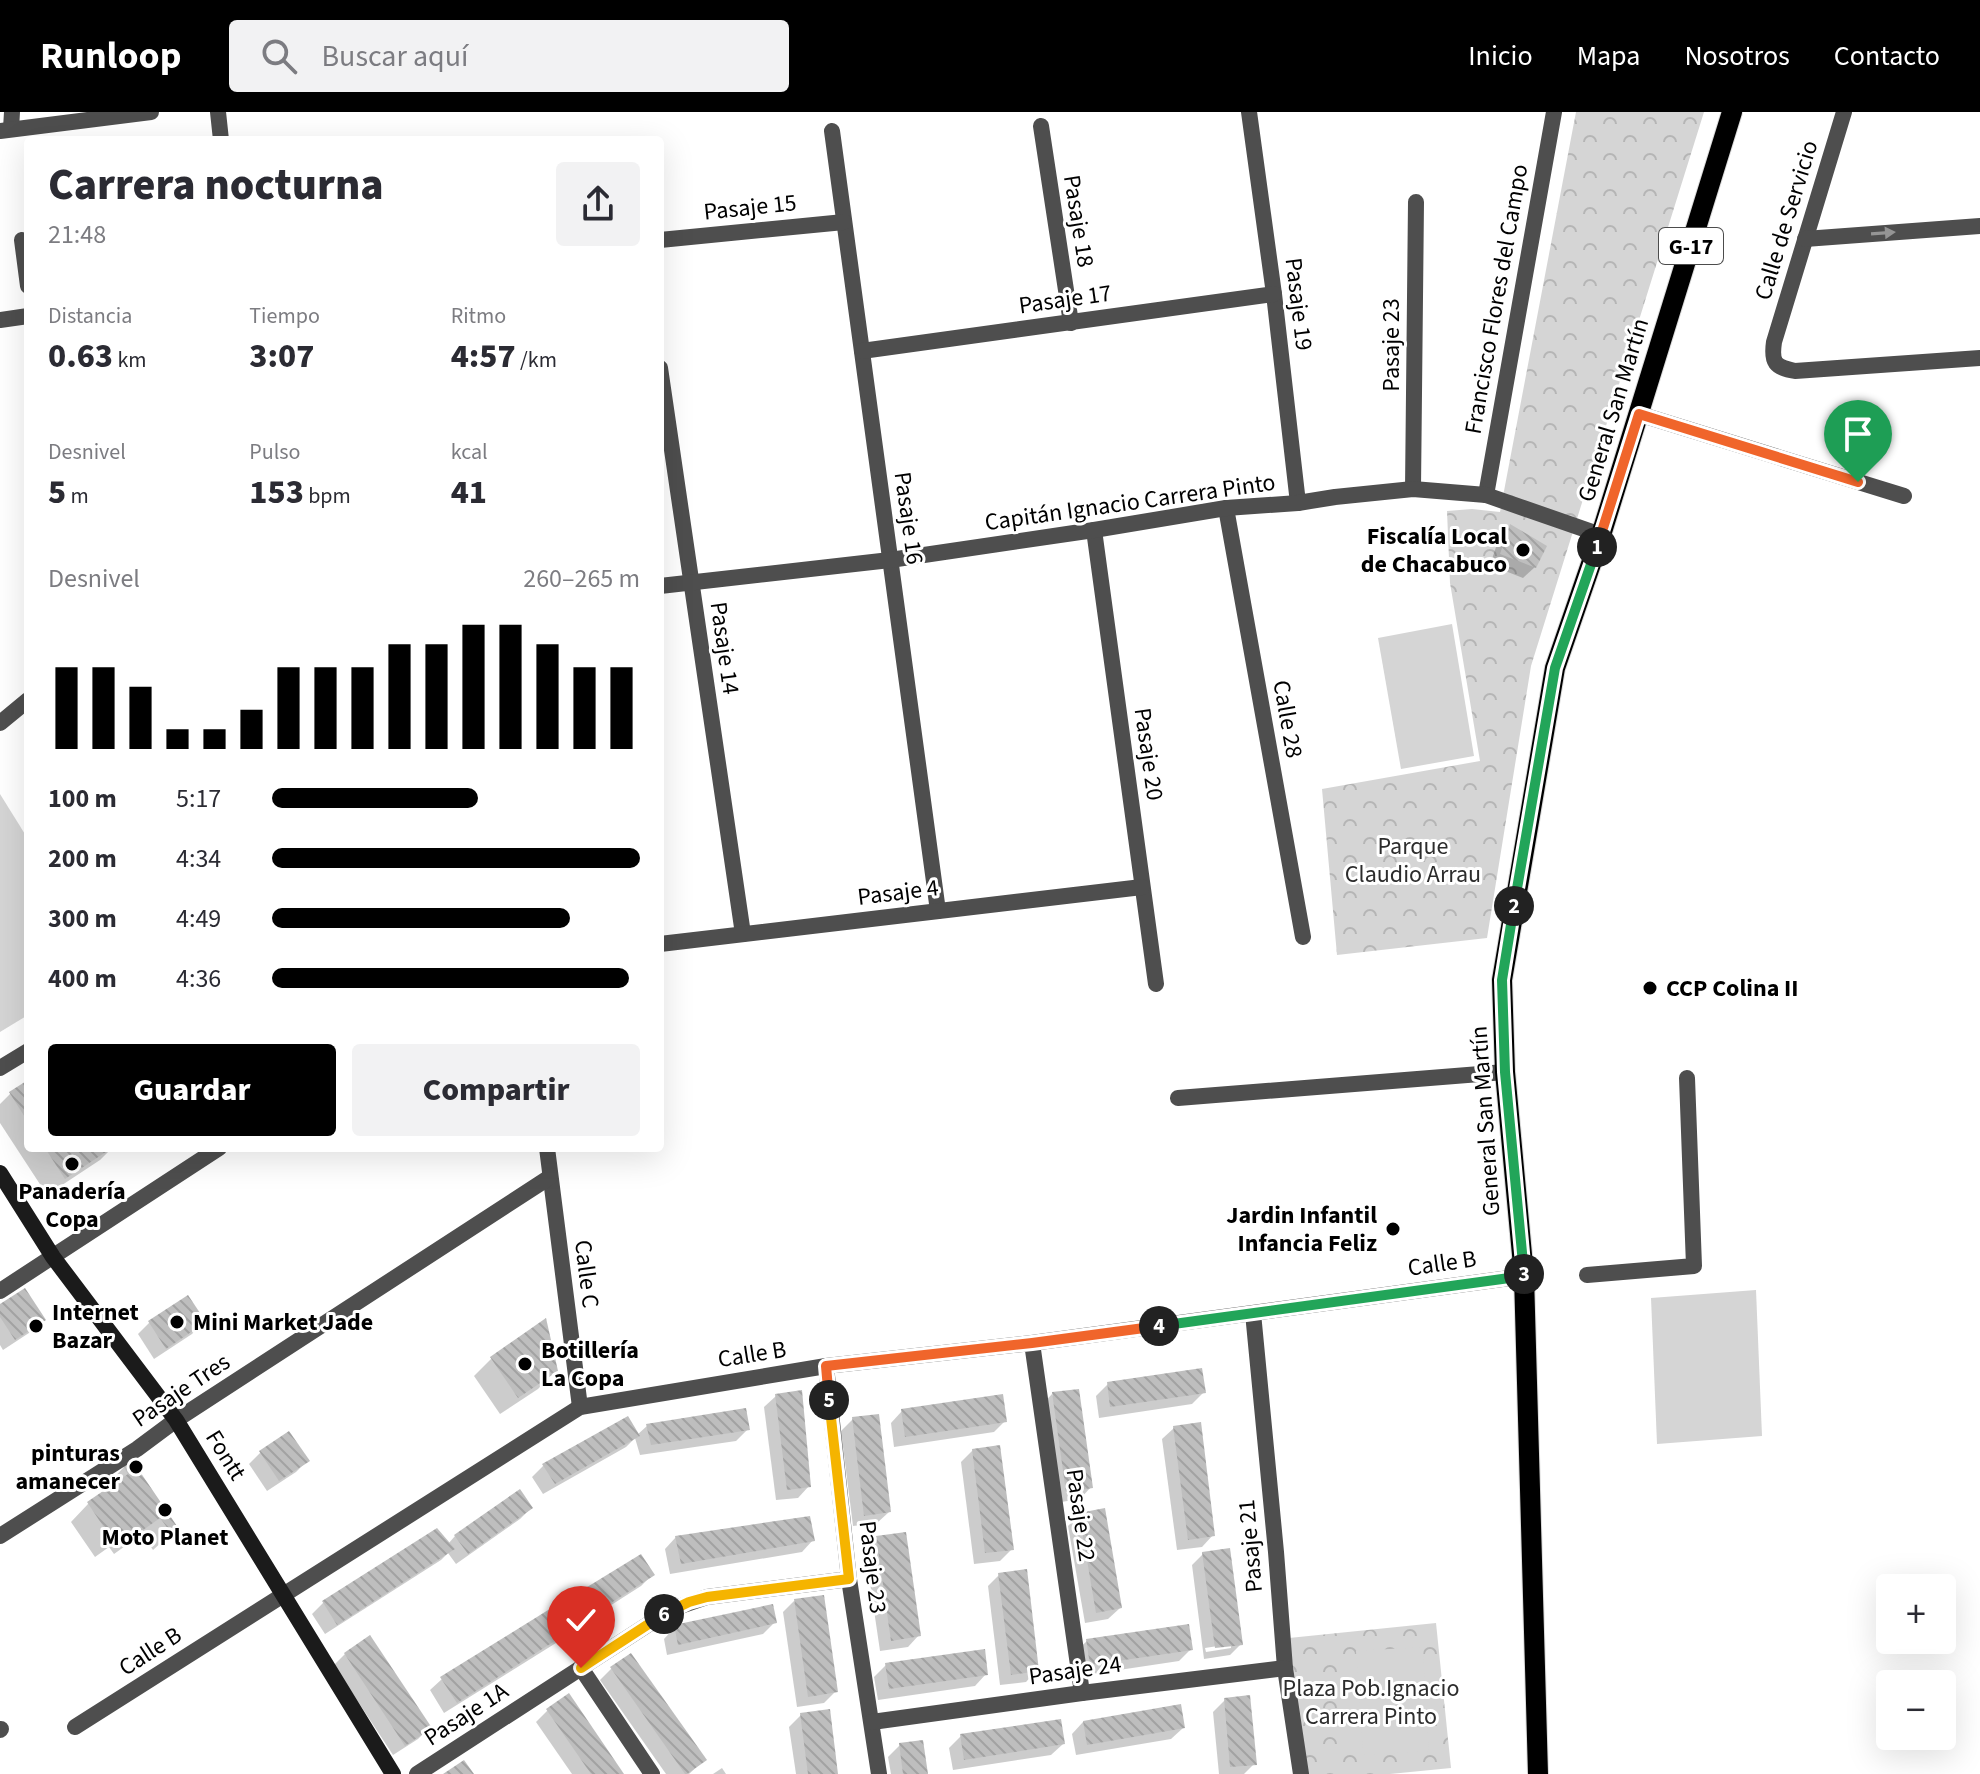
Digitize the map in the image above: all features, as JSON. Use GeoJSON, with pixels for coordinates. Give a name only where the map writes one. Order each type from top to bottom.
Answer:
{"type":"FeatureCollection","features":[{"type":"Feature","properties":{"kind":"main road","name":"General San Martín"},"geometry":{"type":"LineString","coordinates":[[1538,1774],[1524,1276],[1505,1072],[1502,980],[1555,668],[1601,535],[1732,112]]}},
{"type":"Feature","properties":{"kind":"main road","name":"Fontt"},"geometry":{"type":"LineString","coordinates":[[0,1173],[53,1257],[176,1420],[393,1774]]}},
{"type":"Feature","properties":{"kind":"street"},"geometry":{"type":"LineString","coordinates":[[12,112],[6,130],[151,112]]}},
{"type":"Feature","properties":{"kind":"street"},"geometry":{"type":"LineString","coordinates":[[218,112],[221,136]]}},
{"type":"Feature","properties":{"kind":"street","name":"Pasaje 19"},"geometry":{"type":"LineString","coordinates":[[1249,112],[1298,503]]}},
{"type":"Feature","properties":{"kind":"street","name":"Francisco Flores del Campo"},"geometry":{"type":"LineString","coordinates":[[1486,495],[1554,112]]}},
{"type":"Feature","properties":{"kind":"street","name":"Calle de Servicio"},"geometry":{"type":"LineString","coordinates":[[1844,112],[1774,342],[1774,361],[1781,368],[1795,371],[1980,358]]}},
{"type":"Feature","properties":{"kind":"street","name":"Pasaje 18"},"geometry":{"type":"LineString","coordinates":[[1041,126],[1071,323]]}},
{"type":"Feature","properties":{"kind":"street","name":"Pasaje 16"},"geometry":{"type":"LineString","coordinates":[[832,131],[938,911]]}},
{"type":"Feature","properties":{"kind":"street","name":"Pasaje 23"},"geometry":{"type":"LineString","coordinates":[[1413,489],[1416,202]]}},
{"type":"Feature","properties":{"kind":"street","name":"Pasaje 15"},"geometry":{"type":"LineString","coordinates":[[664,240],[844,222]]}},
{"type":"Feature","properties":{"kind":"street"},"geometry":{"type":"LineString","coordinates":[[1805,239],[1980,226]]}},
{"type":"Feature","properties":{"kind":"street"},"geometry":{"type":"LineString","coordinates":[[22,240],[24,255]]}},
{"type":"Feature","properties":{"kind":"street","name":"Pasaje 17"},"geometry":{"type":"LineString","coordinates":[[862,351],[1274,294]]}},
{"type":"Feature","properties":{"kind":"street"},"geometry":{"type":"LineString","coordinates":[[0,320],[24,317]]}},
{"type":"Feature","properties":{"kind":"street","name":"Pasaje 14"},"geometry":{"type":"LineString","coordinates":[[664,396],[743,934]]}},
{"type":"Feature","properties":{"kind":"street"},"geometry":{"type":"LineString","coordinates":[[1639,414],[1904,496]]}},
{"type":"Feature","properties":{"kind":"street","name":"Capitán Ignacio Carrera Pinto"},"geometry":{"type":"LineString","coordinates":[[664,586],[890,560],[1226,508],[1413,489],[1486,495],[1601,535]]}},
{"type":"Feature","properties":{"kind":"street","name":"Calle 28"},"geometry":{"type":"LineString","coordinates":[[1226,508],[1303,937]]}},
{"type":"Feature","properties":{"kind":"street","name":"Pasaje 20"},"geometry":{"type":"LineString","coordinates":[[1094,530],[1156,984]]}},
{"type":"Feature","properties":{"kind":"street"},"geometry":{"type":"LineString","coordinates":[[0,723],[24,703]]}},
{"type":"Feature","properties":{"kind":"street","name":"Pasaje 4"},"geometry":{"type":"LineString","coordinates":[[664,944],[1142,887]]}},
{"type":"Feature","properties":{"kind":"street"},"geometry":{"type":"LineString","coordinates":[[0,1068],[24,1053]]}},
{"type":"Feature","properties":{"kind":"street"},"geometry":{"type":"LineString","coordinates":[[1178,1098],[1505,1072]]}},
{"type":"Feature","properties":{"kind":"street"},"geometry":{"type":"LineString","coordinates":[[1587,1275],[1694,1266],[1687,1078]]}},
{"type":"Feature","properties":{"kind":"street"},"geometry":{"type":"LineString","coordinates":[[0,1291],[213,1152]]}},
{"type":"Feature","properties":{"kind":"street","name":"Calle C"},"geometry":{"type":"LineString","coordinates":[[547,1152],[580,1407]]}},
{"type":"Feature","properties":{"kind":"street","name":"Pasaje Tres"},"geometry":{"type":"LineString","coordinates":[[0,1536],[550,1177]]}},
{"type":"Feature","properties":{"kind":"street","name":"Calle B"},"geometry":{"type":"LineString","coordinates":[[75,1727],[580,1407],[826,1366],[1032,1343],[1524,1276]]}},
{"type":"Feature","properties":{"kind":"street","name":"Pasaje 21"},"geometry":{"type":"LineString","coordinates":[[1253,1313],[1285,1668],[1301,1774]]}},
{"type":"Feature","properties":{"kind":"street","name":"Pasaje 22"},"geometry":{"type":"LineString","coordinates":[[1032,1343],[1082,1693]]}},
{"type":"Feature","properties":{"kind":"street","name":"Pasaje 23"},"geometry":{"type":"LineString","coordinates":[[826,1366],[849,1579],[879,1774]]}},
{"type":"Feature","properties":{"kind":"street","name":"Pasaje 1A"},"geometry":{"type":"LineString","coordinates":[[417,1774],[656,1618],[689,1602],[724,1594],[849,1579]]}},
{"type":"Feature","properties":{"kind":"street"},"geometry":{"type":"LineString","coordinates":[[581,1668],[652,1774]]}},
{"type":"Feature","properties":{"kind":"street","name":"Pasaje 24"},"geometry":{"type":"LineString","coordinates":[[872,1722],[1285,1668]]}},
{"type":"Feature","properties":{"kind":"green space","name":"Parque Claudio Arrau"},"geometry":{"type":"Polygon","coordinates":[[[1576,112],[1704,112],[1531,666],[1487,938],[1337,955],[1322,789],[1480,761],[1450,583],[1447,511],[1472,509],[1500,512],[1576,112]]]}},
{"type":"Feature","properties":{"kind":"green space"},"geometry":{"type":"Polygon","coordinates":[[[1452,624],[1474,756],[1401,769],[1378,638],[1452,624]]]}},
{"type":"Feature","properties":{"kind":"green space"},"geometry":{"type":"Polygon","coordinates":[[[0,794],[24,833],[24,1017],[0,1032],[0,794]]]}},
{"type":"Feature","properties":{"kind":"green space"},"geometry":{"type":"Polygon","coordinates":[[[1756,1290],[1762,1436],[1657,1444],[1651,1298],[1756,1290]]]}},
{"type":"Feature","properties":{"kind":"green space","name":"Plaza Pob.Ignacio Carrera Pinto"},"geometry":{"type":"Polygon","coordinates":[[[1436,1623],[1451,1768],[1390,1774],[1307,1774],[1289,1638],[1436,1623]]]}},
{"type":"Feature","properties":{"kind":"green space"},"geometry":{"type":"Polygon","coordinates":[[[1423,1647],[1429,1751],[1363,1755],[1356,1651],[1423,1647]]]}},
{"type":"Feature","properties":{"kind":"building","name":"Fiscalía Local de Chacabuco"},"geometry":{"type":"Polygon","coordinates":[[[1510,524],[1547,546],[1536,568],[1500,554],[1510,524]]]}},
{"type":"Feature","properties":{"kind":"building","name":"Panadería Copa"},"geometry":{"type":"Polygon","coordinates":[[[24,1083],[24,1116],[9,1092],[24,1083]]]}},
{"type":"Feature","properties":{"kind":"building","name":"Panadería Copa"},"geometry":{"type":"Polygon","coordinates":[[[48,1152],[106,1152],[65,1179],[48,1152]]]}},
{"type":"Feature","properties":{"kind":"building"},"geometry":{"type":"Polygon","coordinates":[[[25,1288],[46,1320],[15,1340],[0,1317],[0,1304],[25,1288]]]}},
{"type":"Feature","properties":{"kind":"building","name":"Mini Market Jade"},"geometry":{"type":"Polygon","coordinates":[[[188,1295],[206,1322],[166,1349],[148,1321],[188,1295]]]}},
{"type":"Feature","properties":{"kind":"building","name":"Botillería La Copa"},"geometry":{"type":"Polygon","coordinates":[[[546,1318],[558,1371],[518,1398],[490,1357],[546,1318]]]}},
{"type":"Feature","properties":{"kind":"building"},"geometry":{"type":"Polygon","coordinates":[[[1202,1368],[1206,1393],[1110,1407],[1107,1382],[1202,1368]]]}},
{"type":"Feature","properties":{"kind":"building"},"geometry":{"type":"Polygon","coordinates":[[[1079,1389],[1093,1488],[1066,1492],[1052,1392],[1079,1389]]]}},
{"type":"Feature","properties":{"kind":"building"},"geometry":{"type":"Polygon","coordinates":[[[802,1390],[811,1487],[787,1490],[775,1394],[802,1390]]]}},
{"type":"Feature","properties":{"kind":"building"},"geometry":{"type":"Polygon","coordinates":[[[1003,1394],[1007,1422],[905,1437],[901,1409],[1003,1394]]]}},
{"type":"Feature","properties":{"kind":"building"},"geometry":{"type":"Polygon","coordinates":[[[746,1408],[750,1430],[651,1445],[646,1424],[746,1408]]]}},
{"type":"Feature","properties":{"kind":"building"},"geometry":{"type":"Polygon","coordinates":[[[879,1414],[891,1512],[864,1516],[852,1417],[879,1414]]]}},
{"type":"Feature","properties":{"kind":"building"},"geometry":{"type":"Polygon","coordinates":[[[628,1416],[640,1436],[555,1484],[542,1464],[628,1416]]]}},
{"type":"Feature","properties":{"kind":"building"},"geometry":{"type":"Polygon","coordinates":[[[1201,1422],[1215,1536],[1188,1540],[1173,1426],[1201,1422]]]}},
{"type":"Feature","properties":{"kind":"building"},"geometry":{"type":"Polygon","coordinates":[[[289,1431],[310,1461],[279,1481],[259,1451],[289,1431]]]}},
{"type":"Feature","properties":{"kind":"building"},"geometry":{"type":"Polygon","coordinates":[[[1000,1445],[1014,1550],[985,1553],[972,1449],[1000,1445]]]}},
{"type":"Feature","properties":{"kind":"building"},"geometry":{"type":"Polygon","coordinates":[[[132,1460],[179,1529],[172,1534],[160,1518],[132,1538],[127,1531],[113,1541],[87,1502],[128,1474],[123,1466],[132,1460]]]}},
{"type":"Feature","properties":{"kind":"building"},"geometry":{"type":"Polygon","coordinates":[[[520,1489],[533,1508],[468,1554],[454,1535],[520,1489]]]}},
{"type":"Feature","properties":{"kind":"building"},"geometry":{"type":"Polygon","coordinates":[[[1105,1508],[1122,1608],[1096,1613],[1079,1513],[1105,1508]]]}},
{"type":"Feature","properties":{"kind":"building"},"geometry":{"type":"Polygon","coordinates":[[[810,1516],[815,1541],[681,1564],[675,1536],[810,1516]]]}},
{"type":"Feature","properties":{"kind":"building"},"geometry":{"type":"Polygon","coordinates":[[[437,1528],[455,1549],[337,1625],[322,1601],[437,1528]]]}},
{"type":"Feature","properties":{"kind":"building"},"geometry":{"type":"Polygon","coordinates":[[[906,1532],[921,1636],[891,1641],[876,1536],[906,1532]]]}},
{"type":"Feature","properties":{"kind":"building"},"geometry":{"type":"Polygon","coordinates":[[[1230,1548],[1243,1645],[1215,1648],[1202,1552],[1230,1548]]]}},
{"type":"Feature","properties":{"kind":"building"},"geometry":{"type":"Polygon","coordinates":[[[641,1554],[655,1575],[581,1622],[566,1600],[641,1554]]]}},
{"type":"Feature","properties":{"kind":"building"},"geometry":{"type":"Polygon","coordinates":[[[1027,1569],[1039,1671],[1011,1675],[998,1573],[1027,1569]]]}},
{"type":"Feature","properties":{"kind":"building"},"geometry":{"type":"Polygon","coordinates":[[[824,1595],[838,1692],[808,1697],[794,1599],[824,1595]]]}},
{"type":"Feature","properties":{"kind":"building"},"geometry":{"type":"Polygon","coordinates":[[[773,1604],[777,1623],[678,1645],[674,1625],[773,1604]]]}},
{"type":"Feature","properties":{"kind":"building"},"geometry":{"type":"Polygon","coordinates":[[[553,1607],[569,1632],[457,1703],[440,1677],[553,1607]]]}},
{"type":"Feature","properties":{"kind":"building"},"geometry":{"type":"Polygon","coordinates":[[[1189,1624],[1193,1650],[1090,1665],[1086,1639],[1189,1624]]]}},
{"type":"Feature","properties":{"kind":"building"},"geometry":{"type":"Polygon","coordinates":[[[370,1635],[432,1728],[405,1746],[344,1653],[370,1635]]]}},
{"type":"Feature","properties":{"kind":"building"},"geometry":{"type":"Polygon","coordinates":[[[985,1649],[988,1675],[889,1689],[885,1663],[985,1649]]]}},
{"type":"Feature","properties":{"kind":"building"},"geometry":{"type":"Polygon","coordinates":[[[631,1653],[707,1760],[687,1774],[610,1667],[631,1653]]]}},
{"type":"Feature","properties":{"kind":"building"},"geometry":{"type":"Polygon","coordinates":[[[569,1693],[624,1774],[591,1774],[546,1709],[569,1693]]]}},
{"type":"Feature","properties":{"kind":"building"},"geometry":{"type":"Polygon","coordinates":[[[1250,1695],[1257,1765],[1230,1767],[1224,1698],[1250,1695]]]}},
{"type":"Feature","properties":{"kind":"building"},"geometry":{"type":"Polygon","coordinates":[[[1181,1704],[1185,1728],[1087,1745],[1083,1721],[1181,1704]]]}},
{"type":"Feature","properties":{"kind":"building"},"geometry":{"type":"Polygon","coordinates":[[[830,1709],[838,1774],[808,1774],[800,1713],[830,1709]]]}},
{"type":"Feature","properties":{"kind":"building"},"geometry":{"type":"Polygon","coordinates":[[[1061,1719],[1065,1744],[964,1760],[960,1734],[1061,1719]]]}},
{"type":"Feature","properties":{"kind":"building"},"geometry":{"type":"Polygon","coordinates":[[[923,1740],[928,1774],[903,1774],[899,1743],[923,1740]]]}},
{"type":"Feature","properties":{"kind":"building"},"geometry":{"type":"Polygon","coordinates":[[[464,1760],[474,1774],[443,1774],[464,1760]]]}},
{"type":"Feature","properties":{"kind":"place","name":"Fiscalía Local de Chacabuco"},"geometry":{"type":"Point","coordinates":[1523,550]}},
{"type":"Feature","properties":{"kind":"place","name":"CCP Colina II"},"geometry":{"type":"Point","coordinates":[1650,988]}},
{"type":"Feature","properties":{"kind":"place","name":"Panadería Copa"},"geometry":{"type":"Point","coordinates":[72,1164]}},
{"type":"Feature","properties":{"kind":"place","name":"Jardin Infantil Infancia Feliz"},"geometry":{"type":"Point","coordinates":[1393,1229]}},
{"type":"Feature","properties":{"kind":"place","name":"Mini Market Jade"},"geometry":{"type":"Point","coordinates":[177,1322]}},
{"type":"Feature","properties":{"kind":"place","name":"Internet Bazar"},"geometry":{"type":"Point","coordinates":[36,1326]}},
{"type":"Feature","properties":{"kind":"place","name":"Botillería La Copa"},"geometry":{"type":"Point","coordinates":[525,1364]}},
{"type":"Feature","properties":{"kind":"place","name":"pinturas amanecer"},"geometry":{"type":"Point","coordinates":[136,1467]}},
{"type":"Feature","properties":{"kind":"place","name":"Moto Planet"},"geometry":{"type":"Point","coordinates":[165,1510]}},
{"type":"Feature","properties":{"kind":"route"},"geometry":{"type":"LineString","coordinates":[[581,1668],[656,1618],[689,1602],[724,1594],[849,1579],[826,1366],[1032,1343],[1524,1276],[1505,1072],[1502,980],[1555,668],[1639,414],[1858,482]]}}]}
